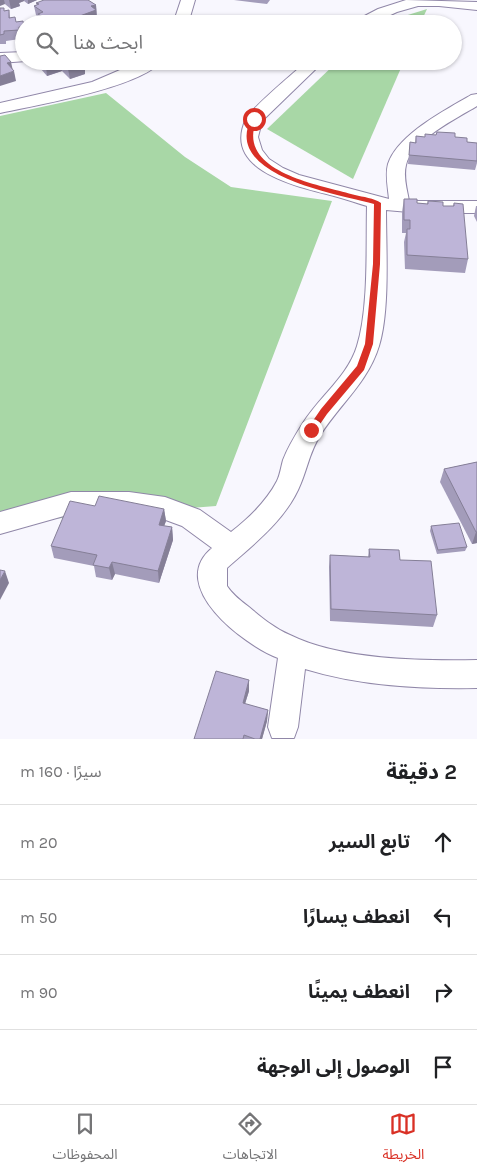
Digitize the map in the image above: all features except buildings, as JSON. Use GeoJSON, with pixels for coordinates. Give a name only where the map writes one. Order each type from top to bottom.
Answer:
{"type":"FeatureCollection","features":[{"type":"Feature","properties":{"kind":"street"},"geometry":{"type":"LineString","coordinates":[[183,15],[188,0]]}},
{"type":"Feature","properties":{"kind":"street"},"geometry":{"type":"LineString","coordinates":[[379,15],[415,3],[436,2],[477,6]]}},
{"type":"Feature","properties":{"kind":"street"},"geometry":{"type":"LineString","coordinates":[[0,58],[15,57]]}},
{"type":"Feature","properties":{"kind":"street"},"geometry":{"type":"LineString","coordinates":[[0,108],[103,85],[140,70]]}},
{"type":"Feature","properties":{"kind":"street"},"geometry":{"type":"LineString","coordinates":[[306,70],[254,119],[250,128],[250,144],[260,160],[270,168],[292,179],[389,204],[477,207]]}},
{"type":"Feature","properties":{"kind":"street"},"geometry":{"type":"LineString","coordinates":[[477,99],[436,124],[404,152],[397,162],[396,180],[389,204],[369,344],[361,368],[324,411],[311,430],[296,458],[289,482],[275,505],[257,526],[214,562],[211,580],[216,595],[259,633],[293,651],[312,657],[389,673],[441,676],[477,674]]}},
{"type":"Feature","properties":{"kind":"street"},"geometry":{"type":"LineString","coordinates":[[0,523],[71,503],[129,503],[165,508],[191,518],[233,548]]}},
{"type":"Feature","properties":{"kind":"street"},"geometry":{"type":"LineString","coordinates":[[283,727],[293,651]]}},
{"type":"Feature","properties":{"kind":"green space"},"geometry":{"type":"Polygon","coordinates":[[[427,9],[424,15],[408,15],[427,9]]]}},
{"type":"Feature","properties":{"kind":"green space"},"geometry":{"type":"Polygon","coordinates":[[[329,70],[400,70],[353,179],[267,129],[329,70]]]}},
{"type":"Feature","properties":{"kind":"green space"},"geometry":{"type":"Polygon","coordinates":[[[106,93],[185,157],[231,187],[332,201],[216,506],[0,523],[0,116],[106,93]]]}},
{"type":"Feature","properties":{"kind":"route"},"geometry":{"type":"LineString","coordinates":[[254,119],[250,128],[250,144],[260,160],[270,168],[292,179],[377,203],[374,308],[369,344],[361,368],[324,411],[311,430]]}}]}
